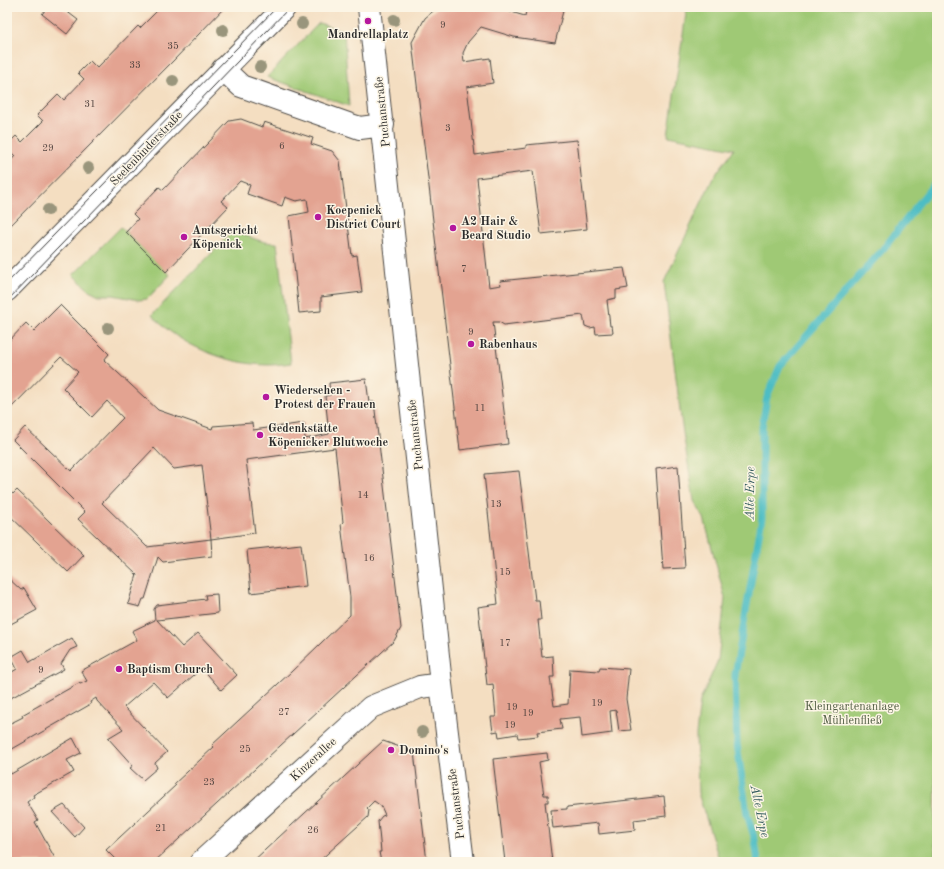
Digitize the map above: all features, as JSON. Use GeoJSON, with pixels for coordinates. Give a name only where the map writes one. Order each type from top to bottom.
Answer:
{"type":"FeatureCollection","features":[{"type":"Feature","properties":{"kind":"street","name":"Seelenbinderstraße"},"geometry":{"type":"LineString","coordinates":[[7,290],[285,7]]}},
{"type":"Feature","properties":{"kind":"street","name":"Puchanstraße"},"geometry":{"type":"LineString","coordinates":[[370,7],[441,684],[463,862]]}},
{"type":"Feature","properties":{"kind":"street"},"geometry":{"type":"LineString","coordinates":[[223,69],[241,86],[351,125],[360,128],[383,125]]}},
{"type":"Feature","properties":{"kind":"street","name":"Kinzerallee"},"geometry":{"type":"LineString","coordinates":[[201,862],[371,707],[420,687],[441,684]]}},
{"type":"Feature","properties":{"kind":"green space","name":"Kleingartenanlage Mühlenfließ"},"geometry":{"type":"Polygon","coordinates":[[[687,7],[937,7],[937,577],[935,862],[720,862],[698,793],[696,735],[700,701],[718,660],[725,598],[704,518],[694,501],[682,426],[664,282],[713,178],[734,149],[668,136],[687,7]]]}},
{"type":"Feature","properties":{"kind":"green space"},"geometry":{"type":"Polygon","coordinates":[[[319,23],[344,31],[349,106],[267,77],[319,23]]]}},
{"type":"Feature","properties":{"kind":"green space"},"geometry":{"type":"Polygon","coordinates":[[[121,227],[170,275],[147,299],[139,300],[113,295],[99,295],[89,290],[73,275],[121,227]]]}},
{"type":"Feature","properties":{"kind":"green space"},"geometry":{"type":"Polygon","coordinates":[[[235,229],[255,239],[277,243],[291,363],[272,365],[254,364],[221,357],[190,344],[163,326],[152,315],[235,229]]]}},
{"type":"Feature","properties":{"kind":"building"},"geometry":{"type":"Polygon","coordinates":[[[48,7],[61,7],[78,20],[67,34],[42,14],[48,7]]]}},
{"type":"Feature","properties":{"kind":"building"},"geometry":{"type":"Polygon","coordinates":[[[161,7],[225,7],[8,228],[7,165],[15,156],[7,148],[7,145],[16,136],[22,142],[43,121],[37,115],[58,94],[64,100],[84,79],[78,73],[90,61],[97,68],[138,26],[140,28],[161,7]]]}},
{"type":"Feature","properties":{"kind":"building"},"geometry":{"type":"Polygon","coordinates":[[[438,7],[501,7],[500,9],[525,16],[527,7],[564,7],[555,43],[514,37],[481,27],[468,42],[463,53],[464,62],[490,58],[493,83],[467,87],[475,155],[526,148],[526,145],[577,140],[587,229],[541,234],[533,171],[477,178],[489,287],[501,285],[500,281],[624,268],[628,288],[616,290],[616,298],[607,300],[610,326],[612,326],[613,333],[596,334],[595,327],[590,328],[585,326],[583,315],[504,325],[499,322],[493,322],[508,444],[460,450],[412,42],[425,18],[438,7]]]}},
{"type":"Feature","properties":{"kind":"building","name":"Koepenick District Court"},"geometry":{"type":"Polygon","coordinates":[[[241,119],[262,127],[264,122],[313,138],[311,144],[332,151],[340,161],[352,256],[357,255],[362,292],[321,297],[321,311],[299,313],[289,216],[309,212],[307,199],[296,201],[285,197],[282,206],[247,194],[250,185],[240,181],[221,201],[228,207],[166,272],[126,232],[138,219],[133,214],[159,187],[163,190],[229,121],[241,119]]]}},
{"type":"Feature","properties":{"kind":"building"},"geometry":{"type":"Polygon","coordinates":[[[60,305],[109,354],[104,360],[158,410],[212,429],[213,426],[252,423],[253,430],[304,423],[305,439],[329,434],[325,396],[330,395],[329,383],[366,379],[369,402],[374,402],[401,628],[394,641],[154,862],[118,862],[106,850],[176,785],[174,784],[214,747],[212,745],[350,615],[350,597],[341,524],[343,522],[335,448],[246,460],[255,533],[211,539],[212,556],[163,562],[158,557],[145,599],[143,599],[140,607],[128,604],[137,575],[78,519],[85,512],[13,440],[25,427],[71,471],[123,418],[107,401],[92,417],[63,388],[78,372],[61,357],[7,412],[7,343],[26,323],[34,331],[60,305]],[[154,448],[102,503],[147,547],[211,539],[202,465],[174,469],[154,448]]]}},
{"type":"Feature","properties":{"kind":"building"},"geometry":{"type":"Polygon","coordinates":[[[678,466],[685,568],[663,569],[656,469],[678,466]]]}},
{"type":"Feature","properties":{"kind":"building"},"geometry":{"type":"Polygon","coordinates":[[[519,471],[535,600],[539,600],[541,620],[538,620],[542,657],[553,656],[554,677],[550,677],[554,706],[568,704],[570,669],[599,671],[600,667],[629,669],[626,699],[631,730],[619,731],[616,710],[610,711],[612,733],[582,737],[580,717],[560,719],[562,729],[537,732],[538,736],[518,738],[517,734],[499,737],[498,731],[493,732],[491,717],[496,717],[493,684],[487,685],[478,607],[498,604],[484,474],[519,471]]]}},
{"type":"Feature","properties":{"kind":"building"},"geometry":{"type":"Polygon","coordinates":[[[7,489],[13,494],[17,490],[84,555],[68,572],[7,513],[7,489]]]}},
{"type":"Feature","properties":{"kind":"building"},"geometry":{"type":"Polygon","coordinates":[[[301,544],[306,586],[251,593],[247,550],[301,544]]]}},
{"type":"Feature","properties":{"kind":"building"},"geometry":{"type":"Polygon","coordinates":[[[7,577],[21,590],[24,588],[37,610],[7,626],[7,577]]]}},
{"type":"Feature","properties":{"kind":"building"},"geometry":{"type":"Polygon","coordinates":[[[217,594],[218,613],[157,620],[182,647],[198,633],[237,675],[221,690],[202,668],[168,698],[153,682],[124,707],[167,752],[155,763],[157,768],[143,780],[130,768],[133,766],[108,738],[123,729],[97,701],[96,698],[90,702],[91,704],[7,752],[7,725],[79,683],[80,684],[87,681],[81,671],[137,640],[132,631],[155,620],[154,609],[157,605],[206,599],[205,595],[217,594]]]}},
{"type":"Feature","properties":{"kind":"building"},"geometry":{"type":"Polygon","coordinates":[[[72,638],[77,647],[70,650],[61,664],[64,669],[7,700],[7,675],[17,669],[11,657],[23,650],[30,662],[72,638]]]}},
{"type":"Feature","properties":{"kind":"building"},"geometry":{"type":"Polygon","coordinates":[[[73,738],[81,753],[67,760],[74,772],[33,795],[34,797],[27,802],[38,820],[35,822],[57,862],[7,862],[7,767],[11,774],[73,738]]]}},
{"type":"Feature","properties":{"kind":"building"},"geometry":{"type":"Polygon","coordinates":[[[383,741],[414,752],[427,862],[381,862],[379,852],[381,852],[378,821],[385,815],[381,806],[374,801],[367,808],[369,810],[368,817],[318,862],[252,862],[383,741]]]}},
{"type":"Feature","properties":{"kind":"building"},"geometry":{"type":"Polygon","coordinates":[[[547,753],[548,760],[539,762],[544,795],[548,795],[548,802],[545,802],[552,862],[505,862],[493,759],[547,753]]]}},
{"type":"Feature","properties":{"kind":"building"},"geometry":{"type":"Polygon","coordinates":[[[664,796],[666,816],[634,820],[635,830],[599,834],[598,823],[553,828],[551,810],[664,796]]]}},
{"type":"Feature","properties":{"kind":"building"},"geometry":{"type":"Polygon","coordinates":[[[64,805],[84,827],[75,837],[52,812],[64,805]]]}},
{"type":"Feature","properties":{"kind":"waterway","name":"Alte Erpe"},"geometry":{"type":"LineString","coordinates":[[758,862],[755,840],[747,814],[737,744],[735,675],[762,518],[762,427],[767,397],[780,366],[884,248],[937,180]]}},
{"type":"Feature","properties":{"kind":"tram line"},"geometry":{"type":"LineString","coordinates":[[7,283],[277,7]]}},
{"type":"Feature","properties":{"kind":"tram line"},"geometry":{"type":"LineString","coordinates":[[7,301],[290,7]]}},
{"type":"Feature","properties":{"kind":"place","name":"Mandrellaplatz"},"geometry":{"type":"Point","coordinates":[368,21]}},
{"type":"Feature","properties":{"kind":"place","name":"Koepenick District Court"},"geometry":{"type":"Point","coordinates":[318,217]}},
{"type":"Feature","properties":{"kind":"place","name":"A2 Hair & Beard Studio"},"geometry":{"type":"Point","coordinates":[453,228]}},
{"type":"Feature","properties":{"kind":"place","name":"Amtsgericht Köpenick"},"geometry":{"type":"Point","coordinates":[184,237]}},
{"type":"Feature","properties":{"kind":"place","name":"Rabenhaus"},"geometry":{"type":"Point","coordinates":[471,344]}},
{"type":"Feature","properties":{"kind":"place","name":"Wiedersehen - Protest der Frauen"},"geometry":{"type":"Point","coordinates":[266,397]}},
{"type":"Feature","properties":{"kind":"place","name":"Gedenkstätte Köpenicker Blutwoche"},"geometry":{"type":"Point","coordinates":[260,435]}},
{"type":"Feature","properties":{"kind":"place","name":"Baptism Church"},"geometry":{"type":"Point","coordinates":[119,669]}},
{"type":"Feature","properties":{"kind":"place","name":"Domino's"},"geometry":{"type":"Point","coordinates":[391,750]}}]}
